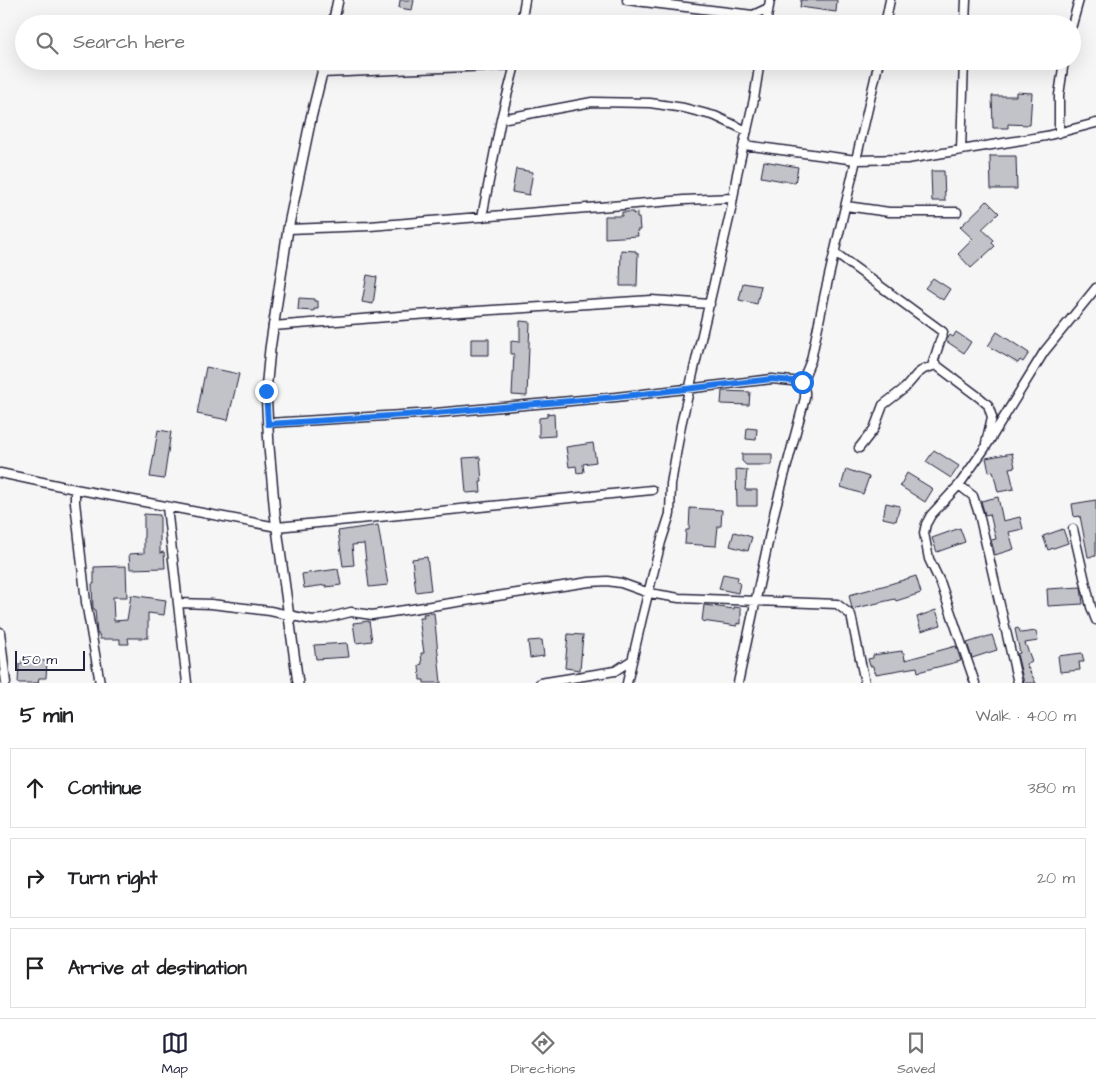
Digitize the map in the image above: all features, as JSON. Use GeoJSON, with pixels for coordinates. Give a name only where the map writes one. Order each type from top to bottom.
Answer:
{"type":"FeatureCollection","features":[{"type":"Feature","properties":{"kind":"street"},"geometry":{"type":"LineString","coordinates":[[335,15],[338,0]]}},
{"type":"Feature","properties":{"kind":"street"},"geometry":{"type":"LineString","coordinates":[[522,15],[525,0]]}},
{"type":"Feature","properties":{"kind":"street"},"geometry":{"type":"LineString","coordinates":[[627,0],[753,15],[769,4]]}},
{"type":"Feature","properties":{"kind":"street"},"geometry":{"type":"LineString","coordinates":[[888,15],[890,0]]}},
{"type":"Feature","properties":{"kind":"street"},"geometry":{"type":"LineString","coordinates":[[965,15],[966,0]]}},
{"type":"Feature","properties":{"kind":"street"},"geometry":{"type":"LineString","coordinates":[[1075,15],[1079,0]]}},
{"type":"Feature","properties":{"kind":"street"},"geometry":{"type":"LineString","coordinates":[[298,683],[277,527],[266,391],[273,326],[288,230],[323,70]]}},
{"type":"Feature","properties":{"kind":"street"},"geometry":{"type":"LineString","coordinates":[[322,74],[392,70]]}},
{"type":"Feature","properties":{"kind":"street"},"geometry":{"type":"LineString","coordinates":[[482,217],[501,120],[513,70]]}},
{"type":"Feature","properties":{"kind":"street"},"geometry":{"type":"LineString","coordinates":[[627,683],[648,593],[670,514],[674,459],[688,389],[710,304],[754,100],[759,70]]}},
{"type":"Feature","properties":{"kind":"street"},"geometry":{"type":"LineString","coordinates":[[738,683],[775,510],[805,398],[802,382],[811,360],[877,70]]}},
{"type":"Feature","properties":{"kind":"street"},"geometry":{"type":"LineString","coordinates":[[961,150],[964,70]]}},
{"type":"Feature","properties":{"kind":"street"},"geometry":{"type":"LineString","coordinates":[[1059,133],[1059,95],[1063,70]]}},
{"type":"Feature","properties":{"kind":"street"},"geometry":{"type":"LineString","coordinates":[[501,120],[592,102],[650,104],[684,108],[714,116],[747,132]]}},
{"type":"Feature","properties":{"kind":"street"},"geometry":{"type":"LineString","coordinates":[[744,145],[856,160],[907,159],[1059,133],[1096,123]]}},
{"type":"Feature","properties":{"kind":"street"},"geometry":{"type":"LineString","coordinates":[[288,230],[370,226],[674,200],[733,198]]}},
{"type":"Feature","properties":{"kind":"street"},"geometry":{"type":"LineString","coordinates":[[846,206],[889,212],[957,212]]}},
{"type":"Feature","properties":{"kind":"street"},"geometry":{"type":"LineString","coordinates":[[835,253],[943,332],[932,366]]}},
{"type":"Feature","properties":{"kind":"street"},"geometry":{"type":"LineString","coordinates":[[975,683],[941,584],[930,559],[924,533],[926,524],[931,515],[959,485],[983,452],[1044,352],[1096,288]]}},
{"type":"Feature","properties":{"kind":"street"},"geometry":{"type":"LineString","coordinates":[[273,326],[651,300],[710,304]]}},
{"type":"Feature","properties":{"kind":"street"},"geometry":{"type":"LineString","coordinates":[[860,448],[874,428],[883,405],[905,388],[916,374],[924,368],[936,365],[988,405],[992,417],[983,452]]}},
{"type":"Feature","properties":{"kind":"street"},"geometry":{"type":"LineString","coordinates":[[268,424],[435,413],[616,397],[772,379],[802,382]]}},
{"type":"Feature","properties":{"kind":"street"},"geometry":{"type":"LineString","coordinates":[[0,473],[277,527],[652,490]]}},
{"type":"Feature","properties":{"kind":"street"},"geometry":{"type":"LineString","coordinates":[[959,485],[973,496],[979,514],[1018,683]]}},
{"type":"Feature","properties":{"kind":"street"},"geometry":{"type":"LineString","coordinates":[[76,489],[75,502],[86,602],[100,683]]}},
{"type":"Feature","properties":{"kind":"street"},"geometry":{"type":"LineString","coordinates":[[167,507],[187,683]]}},
{"type":"Feature","properties":{"kind":"street"},"geometry":{"type":"LineString","coordinates":[[1073,529],[1091,607],[1096,620]]}},
{"type":"Feature","properties":{"kind":"street"},"geometry":{"type":"LineString","coordinates":[[178,603],[211,604],[270,611],[312,620],[351,612],[372,615],[598,582],[621,583],[648,593],[679,598],[837,604],[851,615],[865,683]]}},
{"type":"Feature","properties":{"kind":"street"},"geometry":{"type":"LineString","coordinates":[[0,632],[6,683]]}},
{"type":"Feature","properties":{"kind":"street"},"geometry":{"type":"LineString","coordinates":[[540,683],[615,671],[632,660]]}},
{"type":"Feature","properties":{"kind":"building"},"geometry":{"type":"Polygon","coordinates":[[[400,0],[414,0],[412,10],[399,8],[400,0]]]}},
{"type":"Feature","properties":{"kind":"building"},"geometry":{"type":"Polygon","coordinates":[[[801,0],[837,0],[836,12],[800,7],[801,0]]]}},
{"type":"Feature","properties":{"kind":"building"},"geometry":{"type":"Polygon","coordinates":[[[1016,92],[1032,93],[1030,125],[1008,124],[1008,128],[993,128],[992,96],[1016,96],[1016,92]]]}},
{"type":"Feature","properties":{"kind":"building"},"geometry":{"type":"Polygon","coordinates":[[[990,156],[1016,156],[1017,189],[991,189],[990,156]]]}},
{"type":"Feature","properties":{"kind":"building"},"geometry":{"type":"Polygon","coordinates":[[[764,161],[798,167],[795,183],[761,177],[764,161]]]}},
{"type":"Feature","properties":{"kind":"building"},"geometry":{"type":"Polygon","coordinates":[[[516,169],[533,172],[529,195],[512,192],[516,169]]]}},
{"type":"Feature","properties":{"kind":"building"},"geometry":{"type":"Polygon","coordinates":[[[931,171],[944,171],[945,201],[932,201],[931,171]]]}},
{"type":"Feature","properties":{"kind":"building"},"geometry":{"type":"Polygon","coordinates":[[[987,201],[999,213],[982,229],[994,240],[992,243],[995,246],[971,268],[958,254],[973,239],[960,227],[987,201]]]}},
{"type":"Feature","properties":{"kind":"building"},"geometry":{"type":"Polygon","coordinates":[[[622,212],[637,213],[640,230],[637,230],[638,236],[605,238],[605,216],[622,216],[622,212]]]}},
{"type":"Feature","properties":{"kind":"building"},"geometry":{"type":"Polygon","coordinates":[[[621,250],[636,251],[638,253],[637,286],[620,286],[621,250]]]}},
{"type":"Feature","properties":{"kind":"building"},"geometry":{"type":"Polygon","coordinates":[[[367,275],[377,277],[373,304],[362,302],[367,275]]]}},
{"type":"Feature","properties":{"kind":"building"},"geometry":{"type":"Polygon","coordinates":[[[933,278],[950,289],[943,300],[925,288],[933,278]]]}},
{"type":"Feature","properties":{"kind":"building"},"geometry":{"type":"Polygon","coordinates":[[[743,283],[761,286],[757,304],[739,300],[743,283]]]}},
{"type":"Feature","properties":{"kind":"building"},"geometry":{"type":"Polygon","coordinates":[[[299,298],[318,301],[318,309],[314,309],[314,311],[298,310],[299,298]]]}},
{"type":"Feature","properties":{"kind":"building"},"geometry":{"type":"Polygon","coordinates":[[[520,321],[530,322],[527,396],[512,395],[514,354],[511,354],[511,341],[520,342],[520,321]]]}},
{"type":"Feature","properties":{"kind":"building"},"geometry":{"type":"Polygon","coordinates":[[[956,332],[971,342],[964,353],[946,341],[950,335],[953,337],[956,332]]]}},
{"type":"Feature","properties":{"kind":"building"},"geometry":{"type":"Polygon","coordinates":[[[997,332],[1029,353],[1023,362],[1020,360],[1018,363],[988,346],[997,332]]]}},
{"type":"Feature","properties":{"kind":"building"},"geometry":{"type":"Polygon","coordinates":[[[471,339],[489,339],[489,355],[471,355],[471,339]]]}},
{"type":"Feature","properties":{"kind":"building"},"geometry":{"type":"Polygon","coordinates":[[[206,367],[239,374],[228,420],[197,414],[206,367]]]}},
{"type":"Feature","properties":{"kind":"building"},"geometry":{"type":"Polygon","coordinates":[[[722,391],[750,392],[749,405],[721,404],[722,391]]]}},
{"type":"Feature","properties":{"kind":"building"},"geometry":{"type":"Polygon","coordinates":[[[554,413],[555,436],[539,437],[539,418],[547,417],[547,414],[554,413]]]}},
{"type":"Feature","properties":{"kind":"building"},"geometry":{"type":"Polygon","coordinates":[[[747,428],[757,429],[756,440],[746,439],[747,428]]]}},
{"type":"Feature","properties":{"kind":"building"},"geometry":{"type":"Polygon","coordinates":[[[158,430],[171,432],[164,479],[150,477],[158,430]]]}},
{"type":"Feature","properties":{"kind":"building"},"geometry":{"type":"Polygon","coordinates":[[[593,443],[596,462],[583,464],[584,472],[577,473],[576,466],[569,467],[566,447],[593,443]]]}},
{"type":"Feature","properties":{"kind":"building"},"geometry":{"type":"Polygon","coordinates":[[[934,450],[959,466],[951,478],[926,462],[934,450]]]}},
{"type":"Feature","properties":{"kind":"building"},"geometry":{"type":"Polygon","coordinates":[[[1012,453],[1015,467],[1009,468],[1014,489],[998,492],[993,471],[989,472],[986,458],[1012,453]]]}},
{"type":"Feature","properties":{"kind":"building"},"geometry":{"type":"Polygon","coordinates":[[[742,454],[772,454],[772,465],[746,465],[742,461],[742,454]]]}},
{"type":"Feature","properties":{"kind":"building"},"geometry":{"type":"Polygon","coordinates":[[[480,457],[481,492],[466,493],[463,458],[480,457]]]}},
{"type":"Feature","properties":{"kind":"building"},"geometry":{"type":"Polygon","coordinates":[[[736,469],[747,470],[745,490],[757,490],[757,506],[737,506],[736,469]]]}},
{"type":"Feature","properties":{"kind":"building"},"geometry":{"type":"Polygon","coordinates":[[[846,469],[869,477],[863,494],[841,487],[846,469]]]}},
{"type":"Feature","properties":{"kind":"building"},"geometry":{"type":"Polygon","coordinates":[[[907,473],[933,489],[925,502],[900,486],[907,473]]]}},
{"type":"Feature","properties":{"kind":"building"},"geometry":{"type":"Polygon","coordinates":[[[998,497],[1003,521],[1020,517],[1023,529],[1009,532],[1014,549],[995,555],[991,540],[996,539],[990,514],[985,515],[981,501],[998,497]]]}},
{"type":"Feature","properties":{"kind":"building"},"geometry":{"type":"Polygon","coordinates":[[[1096,500],[1096,556],[1088,557],[1080,516],[1074,517],[1072,504],[1096,500]]]}},
{"type":"Feature","properties":{"kind":"building"},"geometry":{"type":"Polygon","coordinates":[[[886,503],[900,506],[896,521],[883,518],[886,503]]]}},
{"type":"Feature","properties":{"kind":"building"},"geometry":{"type":"Polygon","coordinates":[[[690,508],[722,510],[721,526],[718,526],[716,546],[685,544],[686,530],[689,530],[690,508]]]}},
{"type":"Feature","properties":{"kind":"building"},"geometry":{"type":"Polygon","coordinates":[[[144,514],[160,515],[160,553],[164,552],[165,568],[130,569],[129,554],[144,553],[144,514]]]}},
{"type":"Feature","properties":{"kind":"building"},"geometry":{"type":"Polygon","coordinates":[[[378,525],[388,585],[369,587],[364,544],[352,545],[354,565],[343,566],[338,531],[378,525]]]}},
{"type":"Feature","properties":{"kind":"building"},"geometry":{"type":"Polygon","coordinates":[[[960,528],[965,542],[937,552],[932,538],[960,528]]]}},
{"type":"Feature","properties":{"kind":"building"},"geometry":{"type":"Polygon","coordinates":[[[1063,529],[1068,543],[1048,550],[1043,536],[1063,529]]]}},
{"type":"Feature","properties":{"kind":"building"},"geometry":{"type":"Polygon","coordinates":[[[734,532],[752,537],[748,551],[730,546],[734,532]]]}},
{"type":"Feature","properties":{"kind":"building"},"geometry":{"type":"Polygon","coordinates":[[[427,557],[431,590],[416,592],[412,559],[427,557]]]}},
{"type":"Feature","properties":{"kind":"building"},"geometry":{"type":"Polygon","coordinates":[[[126,566],[127,597],[113,597],[114,621],[127,620],[131,595],[166,600],[164,615],[148,613],[148,638],[128,638],[129,644],[120,644],[120,639],[100,639],[99,634],[97,634],[92,584],[94,584],[94,567],[126,566]]]}},
{"type":"Feature","properties":{"kind":"building"},"geometry":{"type":"Polygon","coordinates":[[[338,569],[341,585],[304,588],[302,574],[338,569]]]}},
{"type":"Feature","properties":{"kind":"building"},"geometry":{"type":"Polygon","coordinates":[[[723,574],[738,577],[737,582],[740,583],[738,593],[719,589],[723,574]]]}},
{"type":"Feature","properties":{"kind":"building"},"geometry":{"type":"Polygon","coordinates":[[[916,576],[921,593],[896,601],[895,599],[852,609],[849,595],[916,576]]]}},
{"type":"Feature","properties":{"kind":"building"},"geometry":{"type":"Polygon","coordinates":[[[1081,587],[1083,604],[1048,606],[1047,589],[1081,587]]]}},
{"type":"Feature","properties":{"kind":"building"},"geometry":{"type":"Polygon","coordinates":[[[704,605],[734,609],[734,607],[741,608],[741,624],[737,623],[737,626],[702,621],[704,605]]]}},
{"type":"Feature","properties":{"kind":"building"},"geometry":{"type":"Polygon","coordinates":[[[936,610],[941,625],[921,631],[917,617],[936,610]]]}},
{"type":"Feature","properties":{"kind":"building"},"geometry":{"type":"Polygon","coordinates":[[[434,613],[441,683],[424,683],[424,680],[420,680],[419,665],[422,664],[421,653],[424,653],[419,618],[424,618],[423,614],[434,613]]]}},
{"type":"Feature","properties":{"kind":"building"},"geometry":{"type":"Polygon","coordinates":[[[369,621],[372,641],[356,643],[353,623],[369,621]]]}},
{"type":"Feature","properties":{"kind":"building"},"geometry":{"type":"Polygon","coordinates":[[[1018,628],[1021,633],[1036,631],[1038,641],[1025,643],[1032,661],[1026,664],[1036,683],[1024,683],[1017,654],[1020,653],[1015,629],[1018,628]]]}},
{"type":"Feature","properties":{"kind":"building"},"geometry":{"type":"Polygon","coordinates":[[[568,634],[583,635],[580,670],[565,668],[568,634]]]}},
{"type":"Feature","properties":{"kind":"building"},"geometry":{"type":"Polygon","coordinates":[[[992,635],[997,650],[972,658],[967,643],[992,635]]]}},
{"type":"Feature","properties":{"kind":"building"},"geometry":{"type":"Polygon","coordinates":[[[542,640],[544,656],[530,658],[528,641],[542,640]]]}},
{"type":"Feature","properties":{"kind":"building"},"geometry":{"type":"Polygon","coordinates":[[[347,643],[349,657],[316,659],[314,645],[347,643]]]}},
{"type":"Feature","properties":{"kind":"building"},"geometry":{"type":"Polygon","coordinates":[[[956,646],[961,661],[918,672],[917,667],[876,674],[873,666],[870,666],[868,659],[873,658],[873,655],[902,651],[905,660],[956,646]]]}},
{"type":"Feature","properties":{"kind":"building"},"geometry":{"type":"Polygon","coordinates":[[[1082,653],[1084,662],[1079,662],[1080,670],[1060,672],[1058,656],[1082,653]]]}},
{"type":"Feature","properties":{"kind":"building"},"geometry":{"type":"Polygon","coordinates":[[[22,660],[47,661],[46,678],[39,678],[38,683],[18,683],[19,664],[22,664],[22,660]]]}},
{"type":"Feature","properties":{"kind":"route"},"geometry":{"type":"LineString","coordinates":[[266,391],[268,424],[435,413],[616,397],[772,379],[802,382]]}}]}
